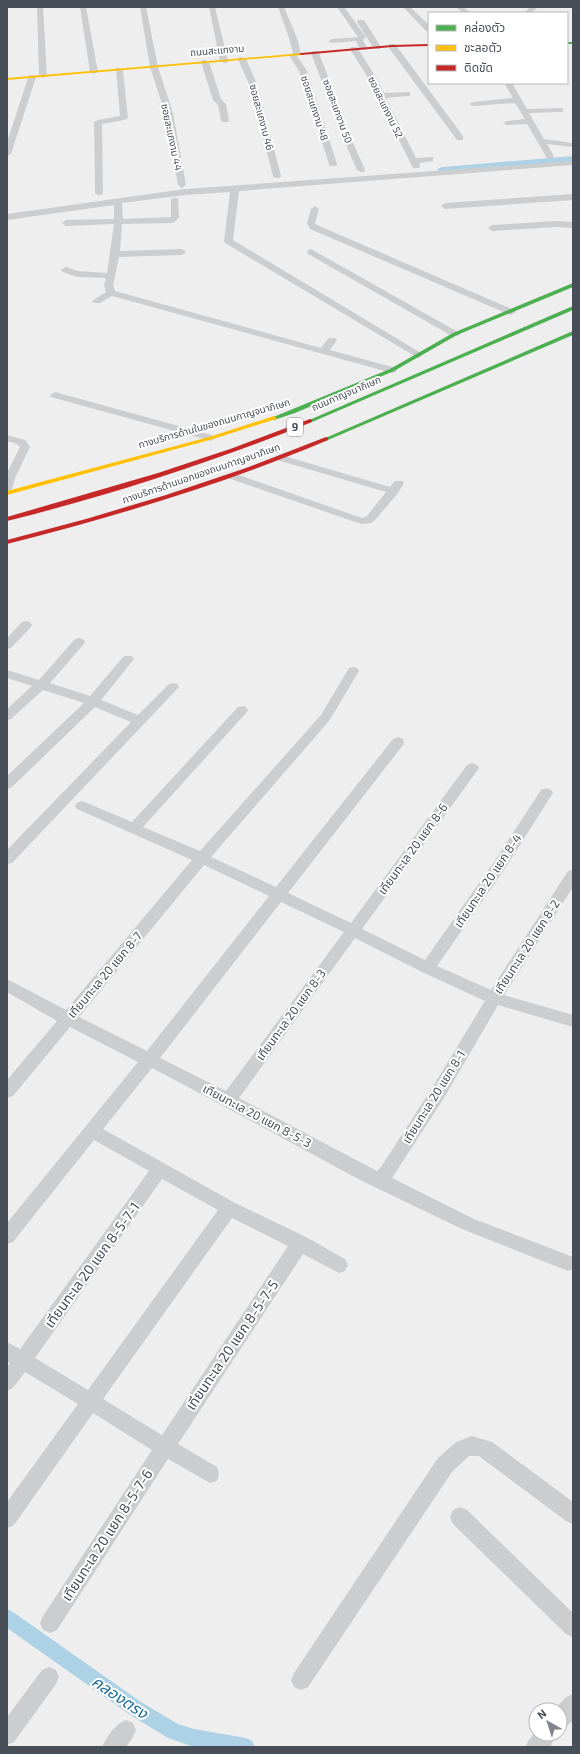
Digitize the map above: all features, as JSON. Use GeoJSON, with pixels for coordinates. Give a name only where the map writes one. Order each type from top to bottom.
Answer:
{"type":"FeatureCollection","features":[{"type":"Feature","properties":{"kind":"main road","name":"ถนนสะแกงาม"},"geometry":{"type":"LineString","coordinates":[[7,79],[377,47],[428,45]]}},
{"type":"Feature","properties":{"kind":"main road","name":"ทางบริการด้านในของถนนกาญจนาภิเษก"},"geometry":{"type":"LineString","coordinates":[[7,493],[211,438],[293,412],[392,370],[455,334],[573,285]]}},
{"type":"Feature","properties":{"kind":"main road","name":"ถนนกาญจนาภิเษก"},"geometry":{"type":"LineString","coordinates":[[7,519],[85,499],[166,474],[262,440],[573,308]]}},
{"type":"Feature","properties":{"kind":"main road","name":"ทางบริการด้านนอกของถนนกาญจนาภิเษก"},"geometry":{"type":"LineString","coordinates":[[7,542],[119,513],[232,476],[281,458],[573,333]]}},
{"type":"Feature","properties":{"kind":"main road"},"geometry":{"type":"LineString","coordinates":[[7,532],[123,501]]}},
{"type":"Feature","properties":{"kind":"street"},"geometry":{"type":"LineString","coordinates":[[40,7],[43,76]]}},
{"type":"Feature","properties":{"kind":"street"},"geometry":{"type":"LineString","coordinates":[[83,7],[94,72]]}},
{"type":"Feature","properties":{"kind":"street","name":"ซอยสะแกงาม 44"},"geometry":{"type":"LineString","coordinates":[[143,7],[154,67],[169,113],[182,185]]}},
{"type":"Feature","properties":{"kind":"street"},"geometry":{"type":"LineString","coordinates":[[212,7],[224,61]]}},
{"type":"Feature","properties":{"kind":"street","name":"ซอยสะแกงาม 48"},"geometry":{"type":"LineString","coordinates":[[280,7],[293,38],[295,54],[303,71],[333,164]]}},
{"type":"Feature","properties":{"kind":"street","name":"ซอยสะแกงาม 52"},"geometry":{"type":"LineString","coordinates":[[340,7],[362,37],[358,40],[358,49],[414,164],[430,160]]}},
{"type":"Feature","properties":{"kind":"street"},"geometry":{"type":"LineString","coordinates":[[349,7],[363,24],[377,47]]}},
{"type":"Feature","properties":{"kind":"street"},"geometry":{"type":"LineString","coordinates":[[406,7],[428,28]]}},
{"type":"Feature","properties":{"kind":"street"},"geometry":{"type":"LineString","coordinates":[[363,24],[374,23]]}},
{"type":"Feature","properties":{"kind":"street"},"geometry":{"type":"LineString","coordinates":[[332,41],[360,39]]}},
{"type":"Feature","properties":{"kind":"street"},"geometry":{"type":"LineString","coordinates":[[392,46],[460,138]]}},
{"type":"Feature","properties":{"kind":"street","name":"ซอยสะแกงาม 50"},"geometry":{"type":"LineString","coordinates":[[315,53],[347,138],[361,170]]}},
{"type":"Feature","properties":{"kind":"street","name":"ซอยสะแกงาม 46"},"geometry":{"type":"LineString","coordinates":[[242,59],[253,84],[277,176]]}},
{"type":"Feature","properties":{"kind":"street"},"geometry":{"type":"LineString","coordinates":[[205,62],[216,100],[222,104],[225,120]]}},
{"type":"Feature","properties":{"kind":"street"},"geometry":{"type":"LineString","coordinates":[[99,193],[98,122],[124,118],[118,70]]}},
{"type":"Feature","properties":{"kind":"street"},"geometry":{"type":"LineString","coordinates":[[7,154],[32,77]]}},
{"type":"Feature","properties":{"kind":"street"},"geometry":{"type":"LineString","coordinates":[[509,84],[550,156]]}},
{"type":"Feature","properties":{"kind":"street"},"geometry":{"type":"LineString","coordinates":[[381,96],[407,94]]}},
{"type":"Feature","properties":{"kind":"street"},"geometry":{"type":"LineString","coordinates":[[474,104],[518,100]]}},
{"type":"Feature","properties":{"kind":"street"},"geometry":{"type":"LineString","coordinates":[[525,111],[560,110]]}},
{"type":"Feature","properties":{"kind":"street"},"geometry":{"type":"LineString","coordinates":[[507,123],[530,121]]}},
{"type":"Feature","properties":{"kind":"street"},"geometry":{"type":"LineString","coordinates":[[398,130],[410,129]]}},
{"type":"Feature","properties":{"kind":"street"},"geometry":{"type":"LineString","coordinates":[[541,141],[569,145]]}},
{"type":"Feature","properties":{"kind":"street"},"geometry":{"type":"LineString","coordinates":[[7,217],[118,203],[185,192],[573,163]]}},
{"type":"Feature","properties":{"kind":"street"},"geometry":{"type":"LineString","coordinates":[[469,174],[552,168],[573,169]]}},
{"type":"Feature","properties":{"kind":"street"},"geometry":{"type":"LineString","coordinates":[[235,189],[228,241],[418,355]]}},
{"type":"Feature","properties":{"kind":"street"},"geometry":{"type":"LineString","coordinates":[[445,206],[573,197]]}},
{"type":"Feature","properties":{"kind":"street"},"geometry":{"type":"LineString","coordinates":[[66,223],[173,220],[175,218],[175,200]]}},
{"type":"Feature","properties":{"kind":"street"},"geometry":{"type":"LineString","coordinates":[[111,293],[109,287],[119,221],[118,203]]}},
{"type":"Feature","properties":{"kind":"street"},"geometry":{"type":"LineString","coordinates":[[315,209],[310,222],[313,226],[511,312]]}},
{"type":"Feature","properties":{"kind":"street"},"geometry":{"type":"LineString","coordinates":[[492,228],[557,224],[573,226]]}},
{"type":"Feature","properties":{"kind":"street"},"geometry":{"type":"LineString","coordinates":[[115,254],[182,252]]}},
{"type":"Feature","properties":{"kind":"street"},"geometry":{"type":"LineString","coordinates":[[311,252],[455,334]]}},
{"type":"Feature","properties":{"kind":"street"},"geometry":{"type":"LineString","coordinates":[[66,270],[73,273],[111,276]]}},
{"type":"Feature","properties":{"kind":"street"},"geometry":{"type":"LineString","coordinates":[[97,301],[111,293],[392,370]]}},
{"type":"Feature","properties":{"kind":"street"},"geometry":{"type":"LineString","coordinates":[[323,352],[332,340]]}},
{"type":"Feature","properties":{"kind":"street"},"geometry":{"type":"LineString","coordinates":[[55,394],[211,438]]}},
{"type":"Feature","properties":{"kind":"street"},"geometry":{"type":"LineString","coordinates":[[7,438],[21,442],[25,447],[18,465],[8,480],[7,489]]}},
{"type":"Feature","properties":{"kind":"street"},"geometry":{"type":"LineString","coordinates":[[232,476],[361,521],[371,518],[396,486],[281,458]]}},
{"type":"Feature","properties":{"kind":"street"},"geometry":{"type":"LineString","coordinates":[[7,645],[26,625]]}},
{"type":"Feature","properties":{"kind":"street"},"geometry":{"type":"LineString","coordinates":[[7,716],[42,684],[79,642]]}},
{"type":"Feature","properties":{"kind":"street"},"geometry":{"type":"LineString","coordinates":[[7,784],[93,701],[128,659]]}},
{"type":"Feature","properties":{"kind":"street","name":"เทียนทะเล 20 แยก 8-7"},"geometry":{"type":"LineString","coordinates":[[7,1090],[155,916],[202,858],[325,718],[353,671]]}},
{"type":"Feature","properties":{"kind":"street"},"geometry":{"type":"LineString","coordinates":[[7,674],[93,701],[140,721]]}},
{"type":"Feature","properties":{"kind":"street"},"geometry":{"type":"LineString","coordinates":[[7,859],[174,687]]}},
{"type":"Feature","properties":{"kind":"street"},"geometry":{"type":"LineString","coordinates":[[134,828],[242,710]]}},
{"type":"Feature","properties":{"kind":"street"},"geometry":{"type":"LineString","coordinates":[[9,1229],[92,1131],[150,1059],[398,742]]}},
{"type":"Feature","properties":{"kind":"street","name":"เทียนทะเล 20 แยก 8-6"},"geometry":{"type":"LineString","coordinates":[[354,931],[472,768]]}},
{"type":"Feature","properties":{"kind":"street","name":"เทียนทะเล 20 แยก 8-4"},"geometry":{"type":"LineString","coordinates":[[428,968],[499,866],[546,793]]}},
{"type":"Feature","properties":{"kind":"street"},"geometry":{"type":"LineString","coordinates":[[82,806],[202,858],[428,968],[494,998],[573,1021]]}},
{"type":"Feature","properties":{"kind":"street","name":"เทียนทะเล 20 แยก 8-2"},"geometry":{"type":"LineString","coordinates":[[494,998],[573,875]]}},
{"type":"Feature","properties":{"kind":"street","name":"เทียนทะเล 20 แยก 8-3"},"geometry":{"type":"LineString","coordinates":[[229,1100],[312,984],[354,931]]}},
{"type":"Feature","properties":{"kind":"street","name":"เทียนทะเล 20 แยก 8-5-3"},"geometry":{"type":"LineString","coordinates":[[7,985],[68,1019],[229,1100],[371,1177],[468,1224],[568,1264]]}},
{"type":"Feature","properties":{"kind":"street","name":"เทียนทะเล 20 แยก 8-1"},"geometry":{"type":"LineString","coordinates":[[371,1177],[387,1172],[438,1094],[494,998]]}},
{"type":"Feature","properties":{"kind":"street"},"geometry":{"type":"LineString","coordinates":[[92,1131],[229,1208],[300,1243],[338,1265]]}},
{"type":"Feature","properties":{"kind":"street","name":"เทียนทะเล 20 แยก 8-5-7-1"},"geometry":{"type":"LineString","coordinates":[[7,1382],[160,1169]]}},
{"type":"Feature","properties":{"kind":"street"},"geometry":{"type":"LineString","coordinates":[[7,1518],[229,1208]]}},
{"type":"Feature","properties":{"kind":"street","name":"เทียนทะเล 20 แยก 8-5-7-5"},"geometry":{"type":"LineString","coordinates":[[165,1447],[300,1243]]}},
{"type":"Feature","properties":{"kind":"street"},"geometry":{"type":"LineString","coordinates":[[7,1351],[210,1474]]}},
{"type":"Feature","properties":{"kind":"street"},"geometry":{"type":"LineString","coordinates":[[301,1680],[445,1465],[467,1445],[475,1445],[485,1449],[573,1514]]}},
{"type":"Feature","properties":{"kind":"street","name":"เทียนทะเล 20 แยก 8-5-7-6"},"geometry":{"type":"LineString","coordinates":[[50,1623],[165,1447]]}},
{"type":"Feature","properties":{"kind":"street"},"geometry":{"type":"LineString","coordinates":[[460,1517],[573,1627]]}},
{"type":"Feature","properties":{"kind":"street"},"geometry":{"type":"LineString","coordinates":[[7,1735],[49,1677]]}},
{"type":"Feature","properties":{"kind":"street"},"geometry":{"type":"LineString","coordinates":[[113,1747],[126,1730]]}},
{"type":"Feature","properties":{"kind":"waterway"},"geometry":{"type":"LineString","coordinates":[[443,171],[573,160]]}},
{"type":"Feature","properties":{"kind":"waterway","name":"คลองตรง"},"geometry":{"type":"LineString","coordinates":[[7,1618],[135,1708],[174,1732],[194,1738],[246,1747]]}},
{"type":"Feature","properties":{"kind":"traffic: fast"},"geometry":{"type":"LineString","coordinates":[[568,43],[573,43]]}},
{"type":"Feature","properties":{"kind":"traffic: fast"},"geometry":{"type":"LineString","coordinates":[[274,418],[293,412],[392,370],[455,334],[573,285]]}},
{"type":"Feature","properties":{"kind":"traffic: fast"},"geometry":{"type":"LineString","coordinates":[[310,421],[573,308]]}},
{"type":"Feature","properties":{"kind":"traffic: fast"},"geometry":{"type":"LineString","coordinates":[[326,439],[573,333]]}},
{"type":"Feature","properties":{"kind":"traffic: slow"},"geometry":{"type":"LineString","coordinates":[[7,79],[301,54]]}},
{"type":"Feature","properties":{"kind":"traffic: slow"},"geometry":{"type":"LineString","coordinates":[[7,493],[211,438],[274,418]]}},
{"type":"Feature","properties":{"kind":"traffic: jam"},"geometry":{"type":"LineString","coordinates":[[301,54],[392,46],[428,45]]}},
{"type":"Feature","properties":{"kind":"traffic: jam"},"geometry":{"type":"LineString","coordinates":[[7,519],[160,475],[273,436],[310,421]]}},
{"type":"Feature","properties":{"kind":"traffic: jam"},"geometry":{"type":"LineString","coordinates":[[7,542],[88,521],[169,497],[248,470],[326,439]]}}]}
